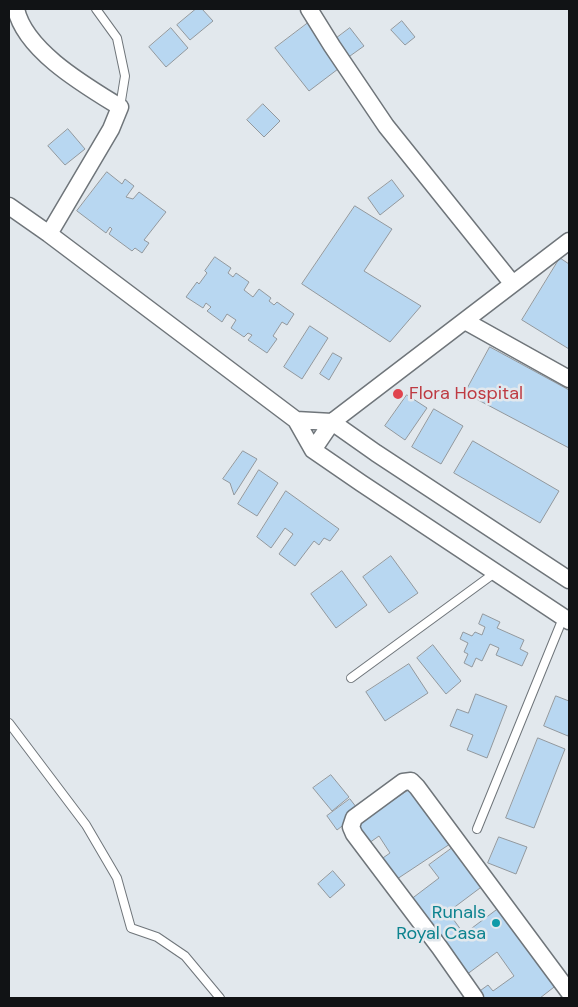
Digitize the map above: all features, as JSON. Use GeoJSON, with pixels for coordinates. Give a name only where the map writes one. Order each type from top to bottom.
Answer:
{"type":"FeatureCollection","features":[{"type":"Feature","properties":{"kind":"street"},"geometry":{"type":"LineString","coordinates":[[16,9],[29,38],[45,54],[95,91],[120,106],[111,129],[49,234]]}},
{"type":"Feature","properties":{"kind":"street"},"geometry":{"type":"LineString","coordinates":[[309,9],[386,126],[512,283]]}},
{"type":"Feature","properties":{"kind":"street"},"geometry":{"type":"LineString","coordinates":[[9,206],[296,420],[313,450],[361,484],[566,619]]}},
{"type":"Feature","properties":{"kind":"street"},"geometry":{"type":"LineString","coordinates":[[313,450],[332,422],[569,241]]}},
{"type":"Feature","properties":{"kind":"street"},"geometry":{"type":"LineString","coordinates":[[465,321],[569,379]]}},
{"type":"Feature","properties":{"kind":"street"},"geometry":{"type":"LineString","coordinates":[[296,420],[332,422],[569,580]]}},
{"type":"Feature","properties":{"kind":"street"},"geometry":{"type":"LineString","coordinates":[[475,998],[440,948],[354,834],[351,827],[354,818],[402,782],[411,781],[417,787],[569,992]]}},
{"type":"Feature","properties":{"kind":"lane"},"geometry":{"type":"LineString","coordinates":[[96,9],[117,38],[125,76],[120,106]]}},
{"type":"Feature","properties":{"kind":"lane"},"geometry":{"type":"LineString","coordinates":[[351,678],[496,572]]}},
{"type":"Feature","properties":{"kind":"lane"},"geometry":{"type":"LineString","coordinates":[[477,828],[566,619]]}},
{"type":"Feature","properties":{"kind":"lane"},"geometry":{"type":"LineString","coordinates":[[9,723],[86,825],[117,878],[131,928],[157,937],[185,956],[220,998]]}},
{"type":"Feature","properties":{"kind":"building"},"geometry":{"type":"Polygon","coordinates":[[[196,9],[202,9],[213,21],[190,40],[177,25],[196,9]]]}},
{"type":"Feature","properties":{"kind":"building"},"geometry":{"type":"Polygon","coordinates":[[[402,21],[415,37],[405,45],[391,30],[402,21]]]}},
{"type":"Feature","properties":{"kind":"building"},"geometry":{"type":"Polygon","coordinates":[[[308,23],[342,66],[309,91],[275,48],[308,23]]]}},
{"type":"Feature","properties":{"kind":"building"},"geometry":{"type":"Polygon","coordinates":[[[171,28],[188,48],[166,67],[149,47],[171,28]]]}},
{"type":"Feature","properties":{"kind":"building"},"geometry":{"type":"Polygon","coordinates":[[[350,28],[364,46],[343,61],[330,43],[350,28]]]}},
{"type":"Feature","properties":{"kind":"building"},"geometry":{"type":"Polygon","coordinates":[[[263,104],[280,121],[264,137],[247,120],[263,104]]]}},
{"type":"Feature","properties":{"kind":"building"},"geometry":{"type":"Polygon","coordinates":[[[68,129],[85,149],[65,165],[48,146],[68,129]]]}},
{"type":"Feature","properties":{"kind":"building"},"geometry":{"type":"Polygon","coordinates":[[[107,172],[122,184],[125,179],[134,186],[126,197],[133,199],[139,192],[166,212],[144,240],[149,243],[142,253],[135,248],[132,251],[109,234],[112,229],[110,227],[106,233],[77,211],[107,172]]]}},
{"type":"Feature","properties":{"kind":"building"},"geometry":{"type":"Polygon","coordinates":[[[392,180],[404,196],[380,215],[368,198],[392,180]]]}},
{"type":"Feature","properties":{"kind":"building"},"geometry":{"type":"Polygon","coordinates":[[[355,206],[392,229],[364,271],[421,306],[390,342],[302,284],[355,206]]]}},
{"type":"Feature","properties":{"kind":"building"},"geometry":{"type":"Polygon","coordinates":[[[215,257],[231,268],[228,273],[233,277],[236,273],[249,282],[244,290],[253,297],[259,289],[271,298],[269,301],[274,305],[277,302],[294,314],[287,325],[282,322],[273,336],[277,339],[267,353],[248,340],[252,335],[248,333],[244,337],[231,328],[236,320],[227,314],[222,322],[207,311],[211,307],[206,303],[203,308],[186,297],[197,282],[199,284],[207,273],[205,271],[215,257]]]}},
{"type":"Feature","properties":{"kind":"building"},"geometry":{"type":"Polygon","coordinates":[[[560,258],[569,264],[569,349],[522,320],[560,258]]]}},
{"type":"Feature","properties":{"kind":"building"},"geometry":{"type":"Polygon","coordinates":[[[310,326],[328,338],[302,379],[284,367],[310,326]]]}},
{"type":"Feature","properties":{"kind":"building"},"geometry":{"type":"Polygon","coordinates":[[[490,347],[569,390],[569,448],[465,393],[490,347]]]}},
{"type":"Feature","properties":{"kind":"building"},"geometry":{"type":"Polygon","coordinates":[[[333,353],[342,358],[329,380],[320,374],[333,353]]]}},
{"type":"Feature","properties":{"kind":"building"},"geometry":{"type":"Polygon","coordinates":[[[407,395],[427,408],[405,440],[385,426],[407,395]]]}},
{"type":"Feature","properties":{"kind":"building"},"geometry":{"type":"Polygon","coordinates":[[[434,409],[463,426],[441,464],[412,447],[434,409]]]}},
{"type":"Feature","properties":{"kind":"building"},"geometry":{"type":"Polygon","coordinates":[[[473,441],[559,491],[540,523],[454,473],[473,441]]]}},
{"type":"Feature","properties":{"kind":"building"},"geometry":{"type":"Polygon","coordinates":[[[243,451],[257,459],[234,495],[230,483],[223,479],[243,451]]]}},
{"type":"Feature","properties":{"kind":"building"},"geometry":{"type":"Polygon","coordinates":[[[259,470],[278,483],[257,516],[238,504],[259,470]]]}},
{"type":"Feature","properties":{"kind":"building"},"geometry":{"type":"Polygon","coordinates":[[[286,491],[339,529],[330,541],[324,538],[319,545],[314,541],[295,566],[279,554],[293,534],[285,528],[271,548],[257,537],[286,491]]]}},
{"type":"Feature","properties":{"kind":"building"},"geometry":{"type":"Polygon","coordinates":[[[391,556],[418,593],[389,613],[363,577],[391,556]]]}},
{"type":"Feature","properties":{"kind":"building"},"geometry":{"type":"Polygon","coordinates":[[[342,571],[367,605],[336,628],[311,594],[342,571]]]}},
{"type":"Feature","properties":{"kind":"building"},"geometry":{"type":"Polygon","coordinates":[[[483,614],[500,622],[497,628],[524,640],[520,649],[528,653],[522,666],[496,655],[499,648],[490,644],[482,661],[476,658],[472,667],[464,663],[468,654],[464,652],[468,643],[460,639],[463,632],[472,636],[475,632],[482,635],[485,627],[479,624],[483,614]]]}},
{"type":"Feature","properties":{"kind":"building"},"geometry":{"type":"Polygon","coordinates":[[[433,645],[461,681],[446,694],[417,658],[433,645]]]}},
{"type":"Feature","properties":{"kind":"building"},"geometry":{"type":"Polygon","coordinates":[[[409,664],[428,693],[385,721],[366,692],[409,664]]]}},
{"type":"Feature","properties":{"kind":"building"},"geometry":{"type":"Polygon","coordinates":[[[476,694],[507,706],[487,758],[467,750],[473,735],[450,726],[457,709],[468,713],[476,694]]]}},
{"type":"Feature","properties":{"kind":"building"},"geometry":{"type":"Polygon","coordinates":[[[556,696],[569,701],[568,736],[544,726],[556,696]]]}},
{"type":"Feature","properties":{"kind":"building"},"geometry":{"type":"Polygon","coordinates":[[[538,738],[565,749],[534,828],[506,818],[538,738]]]}},
{"type":"Feature","properties":{"kind":"building"},"geometry":{"type":"Polygon","coordinates":[[[331,775],[349,797],[332,811],[313,788],[331,775]]]}},
{"type":"Feature","properties":{"kind":"building"},"geometry":{"type":"Polygon","coordinates":[[[412,788],[450,844],[394,881],[380,860],[390,853],[379,836],[369,843],[357,825],[412,788]]]}},
{"type":"Feature","properties":{"kind":"building"},"geometry":{"type":"Polygon","coordinates":[[[350,799],[360,812],[337,830],[327,816],[350,799]]]}},
{"type":"Feature","properties":{"kind":"building"},"geometry":{"type":"Polygon","coordinates":[[[499,837],[527,847],[516,874],[488,863],[499,837]]]}},
{"type":"Feature","properties":{"kind":"building","name":"Runals Royal Casa"},"geometry":{"type":"Polygon","coordinates":[[[455,846],[484,885],[448,912],[464,934],[500,907],[558,984],[540,998],[481,998],[477,993],[488,985],[493,991],[514,976],[497,952],[466,975],[410,900],[439,878],[429,865],[455,846]]]}},
{"type":"Feature","properties":{"kind":"building"},"geometry":{"type":"Polygon","coordinates":[[[333,871],[345,885],[330,898],[318,884],[333,871]]]}},
{"type":"Feature","properties":{"kind":"place","name":"Flora Hospital"},"geometry":{"type":"Point","coordinates":[398,394]}},
{"type":"Feature","properties":{"kind":"place","name":"Runals Royal Casa"},"geometry":{"type":"Point","coordinates":[496,923]}}]}
